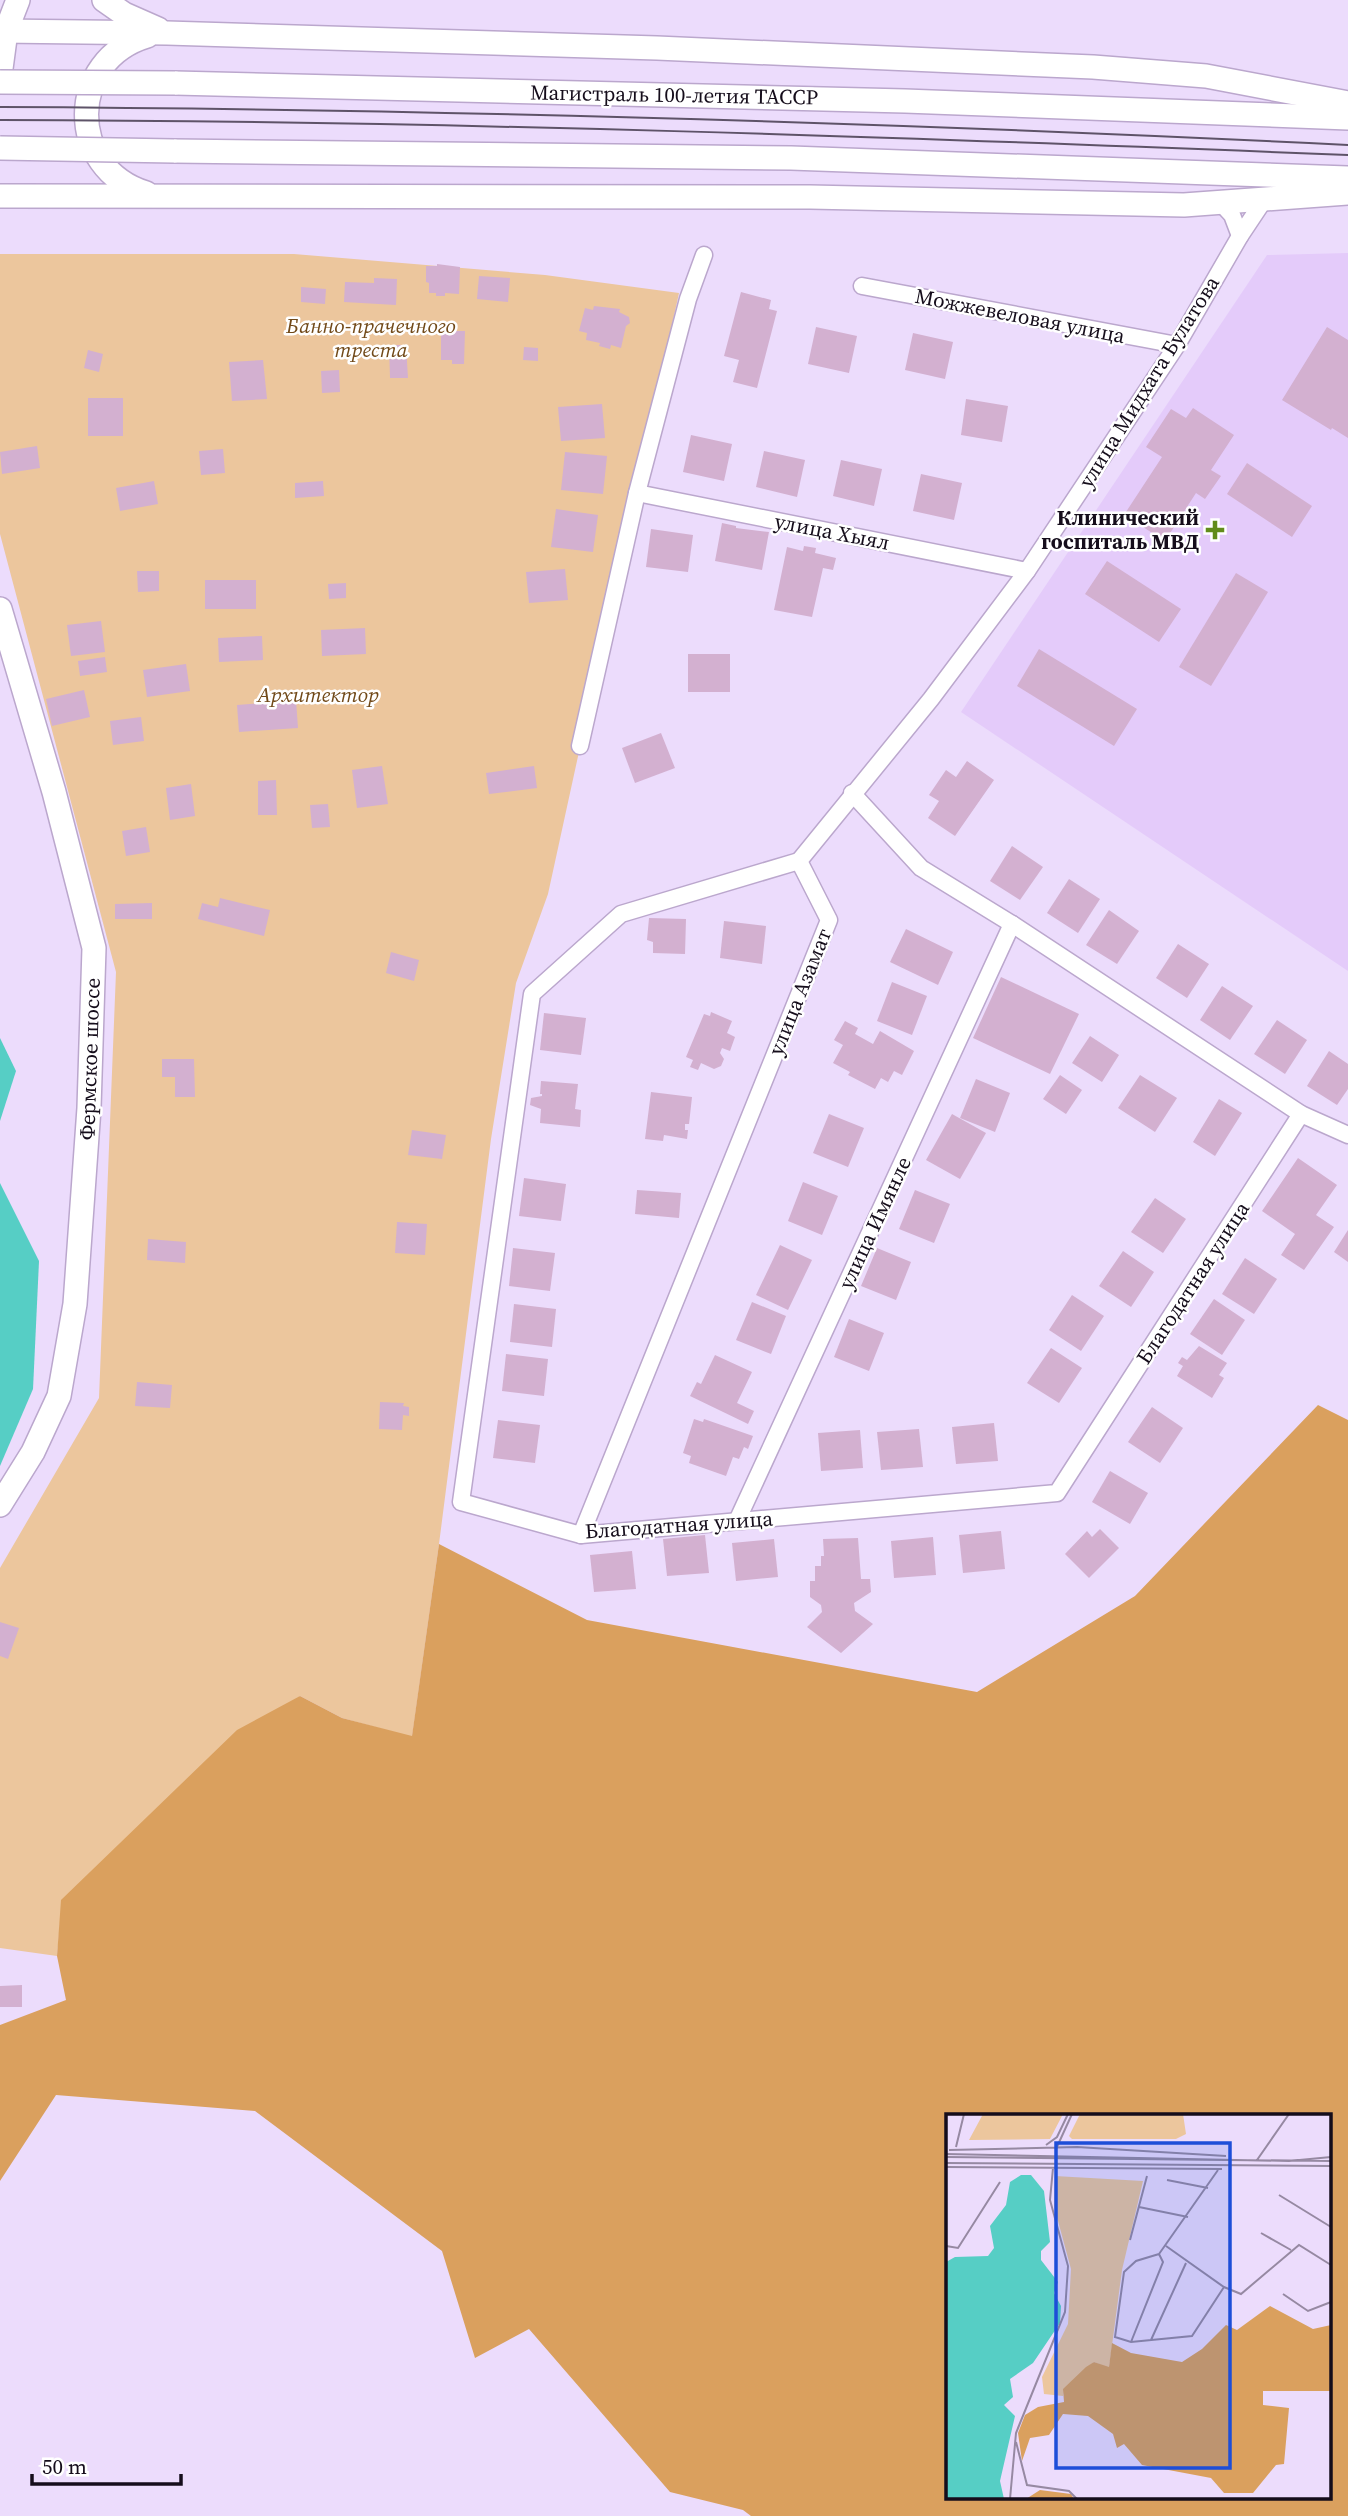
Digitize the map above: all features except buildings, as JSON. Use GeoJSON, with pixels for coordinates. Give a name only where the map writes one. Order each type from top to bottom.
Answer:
{"type":"FeatureCollection","features":[{"type":"Feature","properties":{"kind":"main road"},"geometry":{"type":"LineString","coordinates":[[0,76],[3,31],[18,0]]}},
{"type":"Feature","properties":{"kind":"main road"},"geometry":{"type":"LineString","coordinates":[[104,0],[124,14],[167,33]]}},
{"type":"Feature","properties":{"kind":"main road"},"geometry":{"type":"LineString","coordinates":[[3,31],[167,33],[813,53],[1093,67],[1206,76],[1348,103]]}},
{"type":"Feature","properties":{"kind":"main road"},"geometry":{"type":"LineString","coordinates":[[167,33],[136,39],[110,57],[92,83],[86,114],[92,145],[109,172],[136,190],[167,195]]}},
{"type":"Feature","properties":{"kind":"main road","name":"Магистраль 100-летия ТАССР"},"geometry":{"type":"LineString","coordinates":[[0,82],[175,83],[905,101],[1348,118]]}},
{"type":"Feature","properties":{"kind":"main road"},"geometry":{"type":"LineString","coordinates":[[0,148],[791,158],[1348,178]]}},
{"type":"Feature","properties":{"kind":"main road"},"geometry":{"type":"LineString","coordinates":[[0,196],[810,197],[1184,205],[1348,193]]}},
{"type":"Feature","properties":{"kind":"main road","name":"Фермское шоссе"},"geometry":{"type":"LineString","coordinates":[[0,609],[54,792],[94,948],[89,1108],[75,1304],[59,1396],[33,1452],[0,1505]]}},
{"type":"Feature","properties":{"kind":"street","name":"улица Мидхата Булатова"},"geometry":{"type":"LineString","coordinates":[[852,793],[931,699],[1027,571],[1177,345],[1264,200]]}},
{"type":"Feature","properties":{"kind":"street"},"geometry":{"type":"LineString","coordinates":[[1221,203],[1232,215],[1240,236]]}},
{"type":"Feature","properties":{"kind":"street"},"geometry":{"type":"LineString","coordinates":[[580,746],[637,493],[688,299],[704,255]]}},
{"type":"Feature","properties":{"kind":"street","name":"Можжевеловая улица"},"geometry":{"type":"LineString","coordinates":[[862,286],[1177,345]]}},
{"type":"Feature","properties":{"kind":"street","name":"улица Хыял"},"geometry":{"type":"LineString","coordinates":[[637,493],[1027,571]]}},
{"type":"Feature","properties":{"kind":"street"},"geometry":{"type":"LineString","coordinates":[[799,861],[852,793],[921,868],[1012,924],[1301,1114],[1348,1135]]}},
{"type":"Feature","properties":{"kind":"street","name":"Благодатная улица"},"geometry":{"type":"LineString","coordinates":[[799,861],[621,914],[532,994],[461,1502],[582,1535],[1057,1493],[1301,1114]]}},
{"type":"Feature","properties":{"kind":"street","name":"улица Азамат"},"geometry":{"type":"LineString","coordinates":[[582,1535],[829,920],[799,861]]}},
{"type":"Feature","properties":{"kind":"street","name":"улица Имянле"},"geometry":{"type":"LineString","coordinates":[[737,1521],[1012,924]]}},
{"type":"Feature","properties":{"kind":"shaded area","name":"Клинический госпиталь МВД"},"geometry":{"type":"Polygon","coordinates":[[[1348,253],[1348,971],[961,712],[1267,255],[1348,253]]]}},
{"type":"Feature","properties":{"kind":"shaded area"},"geometry":{"type":"Polygon","coordinates":[[[0,1038],[16,1071],[0,1121],[0,1038]]]}},
{"type":"Feature","properties":{"kind":"shaded area"},"geometry":{"type":"Polygon","coordinates":[[[0,1183],[39,1261],[33,1389],[0,1466],[0,1183]]]}},
{"type":"Feature","properties":{"kind":"shaded area"},"geometry":{"type":"Polygon","coordinates":[[[1318,1405],[1348,1420],[1348,2516],[751,2516],[743,2510],[670,2492],[529,2329],[475,2358],[442,2251],[255,2111],[56,2095],[0,2181],[0,2025],[66,2000],[57,1956],[61,1900],[237,1730],[300,1696],[342,1718],[412,1736],[439,1544],[587,1620],[977,1692],[1135,1596],[1318,1405]]]}},
{"type":"Feature","properties":{"kind":"green space"},"geometry":{"type":"Polygon","coordinates":[[[0,254],[294,254],[545,275],[679,293],[548,894],[516,983],[491,1139],[412,1737],[342,1718],[300,1696],[62,1900],[57,1956],[0,1948],[0,1568],[99,1398],[116,972],[0,534],[0,254]]]}},
{"type":"Feature","properties":{"kind":"tram line"},"geometry":{"type":"LineString","coordinates":[[0,107],[674,119],[1348,145]]}},
{"type":"Feature","properties":{"kind":"tram line"},"geometry":{"type":"LineString","coordinates":[[0,120],[337,123],[674,131],[1348,155]]}},
{"type":"Feature","properties":{"kind":"place","name":"Клинический госпиталь МВД"},"geometry":{"type":"Point","coordinates":[1215,530]}},
{"type":"Feature","properties":{"kind":"park label","name":"Банно-прачечного треста"},"geometry":{"type":"Point","coordinates":[371,338]}},
{"type":"Feature","properties":{"kind":"park label","name":"Архитектор"},"geometry":{"type":"Point","coordinates":[318,695]}}]}
